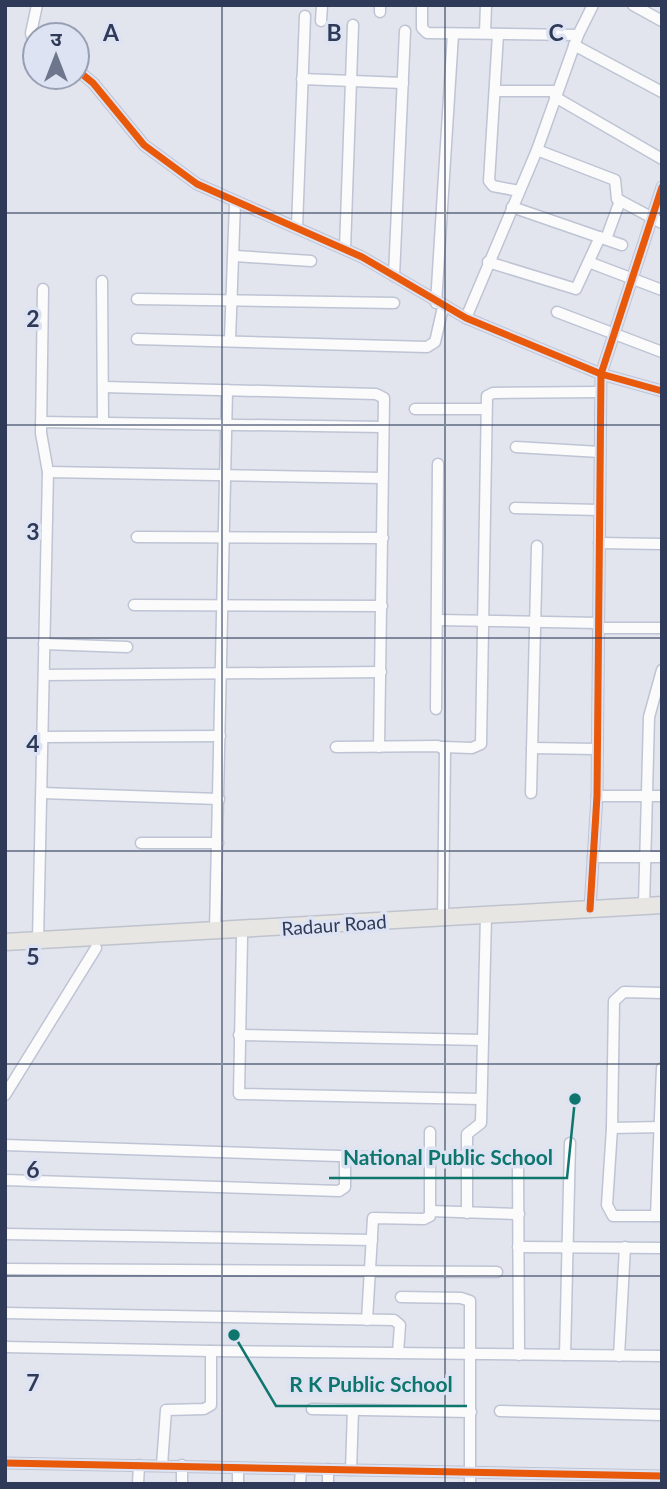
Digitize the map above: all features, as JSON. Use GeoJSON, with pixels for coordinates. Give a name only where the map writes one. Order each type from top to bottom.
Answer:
{"type":"FeatureCollection","features":[{"type":"Feature","properties":{"kind":"main road","name":"Radaur Road"},"geometry":{"type":"LineString","coordinates":[[5,952],[242,938],[662,905]]}},
{"type":"Feature","properties":{"kind":"main road","name":"Radaur Road"},"geometry":{"type":"LineString","coordinates":[[5,942],[443,918],[486,920],[662,915]]}},
{"type":"Feature","properties":{"kind":"street"},"geometry":{"type":"LineString","coordinates":[[321,20],[322,5]]}},
{"type":"Feature","properties":{"kind":"street"},"geometry":{"type":"LineString","coordinates":[[422,5],[422,29],[427,33],[485,33],[576,40],[662,92]]}},
{"type":"Feature","properties":{"kind":"street"},"geometry":{"type":"LineString","coordinates":[[485,33],[486,5]]}},
{"type":"Feature","properties":{"kind":"street"},"geometry":{"type":"LineString","coordinates":[[466,318],[537,150],[576,40],[593,5]]}},
{"type":"Feature","properties":{"kind":"street"},"geometry":{"type":"LineString","coordinates":[[633,5],[662,21]]}},
{"type":"Feature","properties":{"kind":"street"},"geometry":{"type":"LineString","coordinates":[[297,228],[305,16]]}},
{"type":"Feature","properties":{"kind":"street"},"geometry":{"type":"LineString","coordinates":[[345,249],[353,25]]}},
{"type":"Feature","properties":{"kind":"street"},"geometry":{"type":"LineString","coordinates":[[394,276],[405,31]]}},
{"type":"Feature","properties":{"kind":"street"},"geometry":{"type":"LineString","coordinates":[[137,339],[427,347],[435,342],[440,305],[453,34]]}},
{"type":"Feature","properties":{"kind":"street"},"geometry":{"type":"LineString","coordinates":[[498,34],[489,181],[493,186],[519,191]]}},
{"type":"Feature","properties":{"kind":"street"},"geometry":{"type":"LineString","coordinates":[[302,79],[403,83]]}},
{"type":"Feature","properties":{"kind":"street"},"geometry":{"type":"LineString","coordinates":[[91,81],[135,136],[159,158],[197,184],[235,203],[345,249],[466,318],[601,374],[662,391]]}},
{"type":"Feature","properties":{"kind":"street"},"geometry":{"type":"LineString","coordinates":[[495,91],[556,94],[662,159]]}},
{"type":"Feature","properties":{"kind":"street"},"geometry":{"type":"LineString","coordinates":[[537,150],[615,180],[615,196],[620,201],[662,223]]}},
{"type":"Feature","properties":{"kind":"street"},"geometry":{"type":"LineString","coordinates":[[590,909],[597,796],[601,374],[662,187]]}},
{"type":"Feature","properties":{"kind":"street"},"geometry":{"type":"LineString","coordinates":[[488,262],[572,290],[580,286],[620,201]]}},
{"type":"Feature","properties":{"kind":"street"},"geometry":{"type":"LineString","coordinates":[[230,340],[235,203]]}},
{"type":"Feature","properties":{"kind":"street"},"geometry":{"type":"LineString","coordinates":[[512,207],[622,245]]}},
{"type":"Feature","properties":{"kind":"street"},"geometry":{"type":"LineString","coordinates":[[235,256],[311,261]]}},
{"type":"Feature","properties":{"kind":"street"},"geometry":{"type":"LineString","coordinates":[[590,263],[662,290]]}},
{"type":"Feature","properties":{"kind":"street"},"geometry":{"type":"LineString","coordinates":[[102,281],[103,423]]}},
{"type":"Feature","properties":{"kind":"street"},"geometry":{"type":"LineString","coordinates":[[38,941],[48,472],[41,422],[43,289]]}},
{"type":"Feature","properties":{"kind":"street"},"geometry":{"type":"LineString","coordinates":[[137,299],[233,298],[394,303]]}},
{"type":"Feature","properties":{"kind":"street"},"geometry":{"type":"LineString","coordinates":[[557,312],[662,352]]}},
{"type":"Feature","properties":{"kind":"street"},"geometry":{"type":"LineString","coordinates":[[104,387],[381,395],[384,398],[379,747]]}},
{"type":"Feature","properties":{"kind":"street"},"geometry":{"type":"LineString","coordinates":[[215,931],[223,475],[227,390]]}},
{"type":"Feature","properties":{"kind":"street"},"geometry":{"type":"LineString","coordinates":[[336,747],[472,748],[481,744],[486,396],[493,393],[600,392]]}},
{"type":"Feature","properties":{"kind":"street"},"geometry":{"type":"LineString","coordinates":[[415,409],[485,409]]}},
{"type":"Feature","properties":{"kind":"street"},"geometry":{"type":"LineString","coordinates":[[41,422],[383,427]]}},
{"type":"Feature","properties":{"kind":"street"},"geometry":{"type":"LineString","coordinates":[[516,447],[600,452]]}},
{"type":"Feature","properties":{"kind":"street"},"geometry":{"type":"LineString","coordinates":[[436,709],[438,464]]}},
{"type":"Feature","properties":{"kind":"street"},"geometry":{"type":"LineString","coordinates":[[48,472],[382,478]]}},
{"type":"Feature","properties":{"kind":"street"},"geometry":{"type":"LineString","coordinates":[[515,508],[599,510]]}},
{"type":"Feature","properties":{"kind":"street"},"geometry":{"type":"LineString","coordinates":[[137,537],[383,538]]}},
{"type":"Feature","properties":{"kind":"street"},"geometry":{"type":"LineString","coordinates":[[599,543],[662,544]]}},
{"type":"Feature","properties":{"kind":"street"},"geometry":{"type":"LineString","coordinates":[[531,793],[537,546]]}},
{"type":"Feature","properties":{"kind":"street"},"geometry":{"type":"LineString","coordinates":[[134,605],[382,606]]}},
{"type":"Feature","properties":{"kind":"street"},"geometry":{"type":"LineString","coordinates":[[438,620],[536,621],[662,628]]}},
{"type":"Feature","properties":{"kind":"street"},"geometry":{"type":"LineString","coordinates":[[44,644],[127,647]]}},
{"type":"Feature","properties":{"kind":"street"},"geometry":{"type":"LineString","coordinates":[[644,906],[649,709],[662,670]]}},
{"type":"Feature","properties":{"kind":"street"},"geometry":{"type":"LineString","coordinates":[[44,675],[381,673]]}},
{"type":"Feature","properties":{"kind":"street"},"geometry":{"type":"LineString","coordinates":[[43,737],[220,736]]}},
{"type":"Feature","properties":{"kind":"street"},"geometry":{"type":"LineString","coordinates":[[443,747],[446,757],[443,918]]}},
{"type":"Feature","properties":{"kind":"street"},"geometry":{"type":"LineString","coordinates":[[532,748],[597,748]]}},
{"type":"Feature","properties":{"kind":"street"},"geometry":{"type":"LineString","coordinates":[[42,793],[219,799]]}},
{"type":"Feature","properties":{"kind":"street"},"geometry":{"type":"LineString","coordinates":[[597,796],[662,796]]}},
{"type":"Feature","properties":{"kind":"street"},"geometry":{"type":"LineString","coordinates":[[141,843],[218,843]]}},
{"type":"Feature","properties":{"kind":"street"},"geometry":{"type":"LineString","coordinates":[[593,857],[662,857]]}},
{"type":"Feature","properties":{"kind":"street"},"geometry":{"type":"LineString","coordinates":[[467,1213],[467,1134],[480,1125],[486,920]]}},
{"type":"Feature","properties":{"kind":"street"},"geometry":{"type":"LineString","coordinates":[[242,938],[239,1094],[481,1099]]}},
{"type":"Feature","properties":{"kind":"street"},"geometry":{"type":"LineString","coordinates":[[5,1095],[96,948]]}},
{"type":"Feature","properties":{"kind":"street"},"geometry":{"type":"LineString","coordinates":[[662,993],[624,992],[615,998],[609,1211],[614,1216],[659,1216],[662,1068]]}},
{"type":"Feature","properties":{"kind":"street"},"geometry":{"type":"LineString","coordinates":[[239,1035],[483,1040]]}},
{"type":"Feature","properties":{"kind":"street"},"geometry":{"type":"LineString","coordinates":[[612,1128],[661,1127]]}},
{"type":"Feature","properties":{"kind":"street"},"geometry":{"type":"LineString","coordinates":[[367,1320],[374,1217],[424,1219],[430,1216],[430,1132]]}},
{"type":"Feature","properties":{"kind":"street"},"geometry":{"type":"LineString","coordinates":[[565,1355],[570,1247],[570,1143]]}},
{"type":"Feature","properties":{"kind":"street"},"geometry":{"type":"LineString","coordinates":[[5,1145],[431,1159]]}},
{"type":"Feature","properties":{"kind":"street"},"geometry":{"type":"LineString","coordinates":[[5,1180],[339,1191],[345,1187],[345,1157]]}},
{"type":"Feature","properties":{"kind":"street"},"geometry":{"type":"LineString","coordinates":[[519,1161],[519,1354]]}},
{"type":"Feature","properties":{"kind":"street"},"geometry":{"type":"LineString","coordinates":[[430,1211],[519,1214]]}},
{"type":"Feature","properties":{"kind":"street"},"geometry":{"type":"LineString","coordinates":[[5,1234],[372,1240]]}},
{"type":"Feature","properties":{"kind":"street"},"geometry":{"type":"LineString","coordinates":[[518,1247],[662,1248]]}},
{"type":"Feature","properties":{"kind":"street"},"geometry":{"type":"LineString","coordinates":[[620,1356],[625,1247]]}},
{"type":"Feature","properties":{"kind":"street"},"geometry":{"type":"LineString","coordinates":[[5,1269],[497,1272]]}},
{"type":"Feature","properties":{"kind":"street"},"geometry":{"type":"LineString","coordinates":[[401,1297],[468,1299],[471,1354],[470,1478]]}},
{"type":"Feature","properties":{"kind":"street"},"geometry":{"type":"LineString","coordinates":[[5,1313],[398,1321],[398,1353]]}},
{"type":"Feature","properties":{"kind":"street"},"geometry":{"type":"LineString","coordinates":[[5,1347],[662,1356]]}},
{"type":"Feature","properties":{"kind":"street"},"geometry":{"type":"LineString","coordinates":[[162,1465],[166,1410],[204,1409],[211,1405],[211,1351]]}},
{"type":"Feature","properties":{"kind":"street"},"geometry":{"type":"LineString","coordinates":[[312,1409],[471,1412]]}},
{"type":"Feature","properties":{"kind":"street"},"geometry":{"type":"LineString","coordinates":[[351,1470],[353,1410]]}},
{"type":"Feature","properties":{"kind":"street"},"geometry":{"type":"LineString","coordinates":[[500,1410],[662,1415]]}},
{"type":"Feature","properties":{"kind":"street"},"geometry":{"type":"LineString","coordinates":[[5,1463],[328,1469],[470,1478],[647,1480],[662,1476]]}},
{"type":"Feature","properties":{"kind":"street"},"geometry":{"type":"LineString","coordinates":[[138,1484],[139,1465]]}},
{"type":"Feature","properties":{"kind":"street"},"geometry":{"type":"LineString","coordinates":[[182,1465],[182,1484]]}},
{"type":"Feature","properties":{"kind":"street"},"geometry":{"type":"LineString","coordinates":[[238,1468],[238,1484]]}},
{"type":"Feature","properties":{"kind":"street"},"geometry":{"type":"LineString","coordinates":[[300,1484],[301,1469]]}},
{"type":"Feature","properties":{"kind":"street"},"geometry":{"type":"LineString","coordinates":[[328,1469],[328,1484]]}},
{"type":"Feature","properties":{"kind":"cycle path"},"geometry":{"type":"LineString","coordinates":[[91,81],[144,145],[197,184],[362,257],[466,318],[601,374],[662,391]]}},
{"type":"Feature","properties":{"kind":"cycle path"},"geometry":{"type":"LineString","coordinates":[[590,909],[597,796],[601,374],[662,187]]}},
{"type":"Feature","properties":{"kind":"cycle path"},"geometry":{"type":"LineString","coordinates":[[5,1463],[662,1476]]}},
{"type":"Feature","properties":{"kind":"place","name":"National Public School"},"geometry":{"type":"Point","coordinates":[575,1099]}},
{"type":"Feature","properties":{"kind":"place","name":"R K Public School"},"geometry":{"type":"Point","coordinates":[234,1335]}}]}
